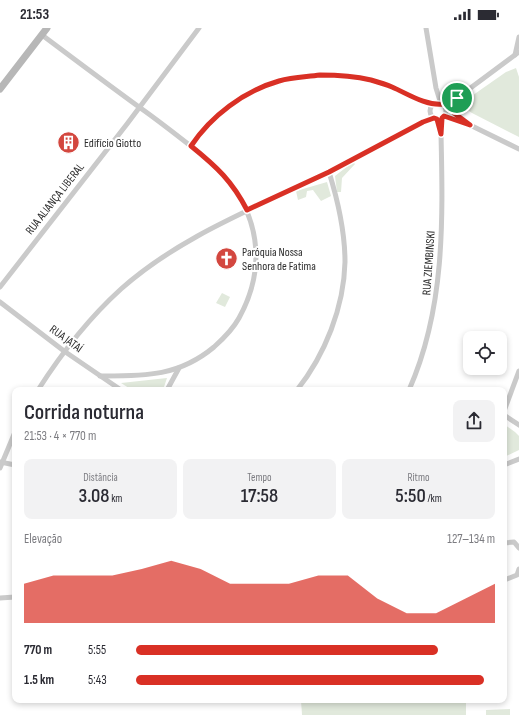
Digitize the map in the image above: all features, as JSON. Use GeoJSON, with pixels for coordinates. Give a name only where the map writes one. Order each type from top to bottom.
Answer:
{"type":"FeatureCollection","features":[{"type":"Feature","properties":{"kind":"main road"},"geometry":{"type":"LineString","coordinates":[[0,89],[47,28]]}},
{"type":"Feature","properties":{"kind":"street","name":"RUA ALIANÇA LIBERAL"},"geometry":{"type":"LineString","coordinates":[[0,287],[200,28]]}},
{"type":"Feature","properties":{"kind":"street"},"geometry":{"type":"LineString","coordinates":[[426,28],[438,104],[436,116]]}},
{"type":"Feature","properties":{"kind":"street"},"geometry":{"type":"LineString","coordinates":[[42,35],[140,107],[217,167],[230,182],[247,210],[256,246],[255,272],[248,302],[238,320],[223,339],[192,363],[179,368],[153,375],[100,376]]}},
{"type":"Feature","properties":{"kind":"street"},"geometry":{"type":"LineString","coordinates":[[191,146],[198,136],[217,116],[229,106],[263,87],[279,81],[294,78],[320,75],[344,75],[390,86],[421,100],[438,104],[457,98],[518,55],[519,37]]}},
{"type":"Feature","properties":{"kind":"street"},"geometry":{"type":"LineString","coordinates":[[457,98],[453,107],[454,113],[470,125],[519,149]]}},
{"type":"Feature","properties":{"kind":"street"},"geometry":{"type":"LineString","coordinates":[[421,100],[436,116],[470,125]]}},
{"type":"Feature","properties":{"kind":"street","name":"RUA ZIEMBINSKI"},"geometry":{"type":"LineString","coordinates":[[410,387],[425,349],[436,301],[442,235],[441,134],[436,116],[446,111],[438,104]]}},
{"type":"Feature","properties":{"kind":"street"},"geometry":{"type":"LineString","coordinates":[[40,387],[64,351],[120,290],[144,270],[194,237],[247,210],[329,172],[436,116]]}},
{"type":"Feature","properties":{"kind":"street"},"geometry":{"type":"LineString","coordinates":[[299,387],[324,346],[333,323],[344,279],[345,262],[342,231],[338,207],[329,172]]}},
{"type":"Feature","properties":{"kind":"street","name":"RUA JATAÍ"},"geometry":{"type":"LineString","coordinates":[[0,302],[64,351],[116,387]]}},
{"type":"Feature","properties":{"kind":"street"},"geometry":{"type":"LineString","coordinates":[[169,387],[179,368]]}},
{"type":"Feature","properties":{"kind":"street"},"geometry":{"type":"LineString","coordinates":[[507,403],[519,371]]}},
{"type":"Feature","properties":{"kind":"street"},"geometry":{"type":"LineString","coordinates":[[507,416],[519,425]]}},
{"type":"Feature","properties":{"kind":"street"},"geometry":{"type":"LineString","coordinates":[[12,439],[1,464],[12,465]]}},
{"type":"Feature","properties":{"kind":"street"},"geometry":{"type":"LineString","coordinates":[[507,464],[519,459]]}},
{"type":"Feature","properties":{"kind":"street"},"geometry":{"type":"LineString","coordinates":[[507,543],[514,542],[519,548]]}},
{"type":"Feature","properties":{"kind":"street"},"geometry":{"type":"LineString","coordinates":[[507,579],[515,576],[519,569]]}},
{"type":"Feature","properties":{"kind":"street"},"geometry":{"type":"LineString","coordinates":[[0,598],[12,597]]}},
{"type":"Feature","properties":{"kind":"shaded area"},"geometry":{"type":"Polygon","coordinates":[[[516,68],[519,77],[519,137],[463,107],[466,100],[506,72],[516,68]]]}},
{"type":"Feature","properties":{"kind":"shaded area"},"geometry":{"type":"Polygon","coordinates":[[[353,162],[355,164],[342,178],[341,192],[337,192],[335,176],[353,162]]]}},
{"type":"Feature","properties":{"kind":"shaded area"},"geometry":{"type":"Polygon","coordinates":[[[327,182],[331,196],[321,201],[313,190],[307,191],[306,197],[298,200],[296,191],[327,182]]]}},
{"type":"Feature","properties":{"kind":"shaded area"},"geometry":{"type":"Polygon","coordinates":[[[222,293],[230,297],[225,307],[216,303],[222,293]]]}},
{"type":"Feature","properties":{"kind":"shaded area"},"geometry":{"type":"Polygon","coordinates":[[[167,378],[164,387],[127,387],[121,383],[167,378]]]}},
{"type":"Feature","properties":{"kind":"shaded area"},"geometry":{"type":"Polygon","coordinates":[[[507,426],[519,436],[519,450],[507,456],[507,426]]]}},
{"type":"Feature","properties":{"kind":"shaded area"},"geometry":{"type":"Polygon","coordinates":[[[301,703],[466,703],[466,715],[302,715],[301,703]]]}},
{"type":"Feature","properties":{"kind":"shaded area"},"geometry":{"type":"Polygon","coordinates":[[[510,709],[510,715],[486,715],[486,710],[510,709]]]}},
{"type":"Feature","properties":{"kind":"place","name":"Edifício Giotto"},"geometry":{"type":"Point","coordinates":[68,143]}},
{"type":"Feature","properties":{"kind":"place","name":"Paróquia Nossa Senhora de Fatima"},"geometry":{"type":"Point","coordinates":[226,259]}},
{"type":"Feature","properties":{"kind":"route"},"geometry":{"type":"LineString","coordinates":[[320,75],[344,75],[390,86],[421,100],[434,104],[442,104],[457,98],[453,107],[454,113],[470,125],[444,116],[442,118],[441,134],[437,119],[434,118],[423,122],[329,172],[247,210],[230,182],[217,167],[191,146],[198,136],[217,116],[229,106],[263,87],[279,81],[294,78],[320,75]]}}]}
